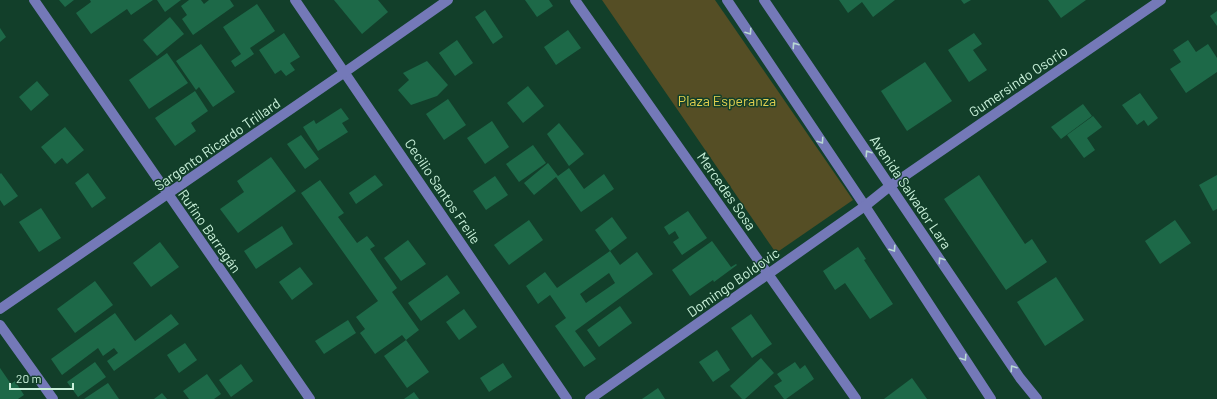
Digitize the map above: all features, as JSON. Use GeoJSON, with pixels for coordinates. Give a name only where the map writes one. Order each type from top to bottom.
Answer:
{"type":"FeatureCollection","features":[{"type":"Feature","properties":{"kind":"street","name":"Rufino Barragán"},"geometry":{"type":"LineString","coordinates":[[34,0],[310,399]]}},
{"type":"Feature","properties":{"kind":"street","name":"Cecilio Santos Freile"},"geometry":{"type":"LineString","coordinates":[[295,0],[567,399]]}},
{"type":"Feature","properties":{"kind":"street","name":"Sargento Ricardo Trillard"},"geometry":{"type":"LineString","coordinates":[[0,309],[168,195],[448,0]]}},
{"type":"Feature","properties":{"kind":"street","name":"Mercedes Sosa"},"geometry":{"type":"LineString","coordinates":[[575,0],[856,399]]}},
{"type":"Feature","properties":{"kind":"street"},"geometry":{"type":"LineString","coordinates":[[727,0],[865,206],[991,399]]}},
{"type":"Feature","properties":{"kind":"street","name":"Avenida Salvador Lara"},"geometry":{"type":"LineString","coordinates":[[764,0],[1020,378],[1037,399]]}},
{"type":"Feature","properties":{"kind":"street","name":"Gumersindo Osorio"},"geometry":{"type":"LineString","coordinates":[[890,186],[1161,0]]}},
{"type":"Feature","properties":{"kind":"street","name":"Domingo Boldovic"},"geometry":{"type":"LineString","coordinates":[[590,399],[865,206],[890,186]]}},
{"type":"Feature","properties":{"kind":"street"},"geometry":{"type":"LineString","coordinates":[[0,325],[53,399]]}},
{"type":"Feature","properties":{"kind":"green space","name":"Plaza Esperanza"},"geometry":{"type":"Polygon","coordinates":[[[602,0],[715,0],[853,200],[776,253],[602,0]]]}},
{"type":"Feature","properties":{"kind":"building"},"geometry":{"type":"Polygon","coordinates":[[[59,0],[74,0],[65,7],[59,0]]]}},
{"type":"Feature","properties":{"kind":"building"},"geometry":{"type":"Polygon","coordinates":[[[90,0],[153,0],[131,15],[127,9],[91,34],[76,13],[91,2],[90,0]]]}},
{"type":"Feature","properties":{"kind":"building"},"geometry":{"type":"Polygon","coordinates":[[[157,0],[181,0],[165,12],[157,0]]]}},
{"type":"Feature","properties":{"kind":"building"},"geometry":{"type":"Polygon","coordinates":[[[189,0],[201,0],[204,4],[209,0],[230,0],[234,6],[193,35],[182,19],[187,15],[181,6],[189,0]]]}},
{"type":"Feature","properties":{"kind":"building"},"geometry":{"type":"Polygon","coordinates":[[[334,0],[378,0],[388,12],[362,34],[334,0]]]}},
{"type":"Feature","properties":{"kind":"building"},"geometry":{"type":"Polygon","coordinates":[[[525,0],[549,0],[553,6],[537,17],[525,0]]]}},
{"type":"Feature","properties":{"kind":"building"},"geometry":{"type":"Polygon","coordinates":[[[839,0],[895,0],[873,17],[862,2],[848,13],[839,0]]]}},
{"type":"Feature","properties":{"kind":"building"},"geometry":{"type":"Polygon","coordinates":[[[961,0],[971,0],[964,4],[961,0]]]}},
{"type":"Feature","properties":{"kind":"building"},"geometry":{"type":"Polygon","coordinates":[[[1048,0],[1086,0],[1061,18],[1048,0]]]}},
{"type":"Feature","properties":{"kind":"building"},"geometry":{"type":"Polygon","coordinates":[[[257,4],[275,31],[250,48],[254,54],[235,67],[231,61],[241,54],[223,27],[257,4]]]}},
{"type":"Feature","properties":{"kind":"building"},"geometry":{"type":"Polygon","coordinates":[[[485,10],[503,37],[493,44],[475,17],[485,10]]]}},
{"type":"Feature","properties":{"kind":"building"},"geometry":{"type":"Polygon","coordinates":[[[1217,11],[1217,26],[1210,16],[1217,11]]]}},
{"type":"Feature","properties":{"kind":"building"},"geometry":{"type":"Polygon","coordinates":[[[170,17],[184,34],[157,56],[143,40],[170,17]]]}},
{"type":"Feature","properties":{"kind":"building"},"geometry":{"type":"Polygon","coordinates":[[[0,28],[6,37],[0,42],[0,28]]]}},
{"type":"Feature","properties":{"kind":"building"},"geometry":{"type":"Polygon","coordinates":[[[568,30],[581,48],[556,65],[544,47],[568,30]]]}},
{"type":"Feature","properties":{"kind":"building"},"geometry":{"type":"Polygon","coordinates":[[[284,33],[300,57],[290,63],[295,70],[286,76],[281,70],[275,74],[259,50],[284,33]]]}},
{"type":"Feature","properties":{"kind":"building"},"geometry":{"type":"Polygon","coordinates":[[[974,33],[982,44],[973,50],[987,70],[969,82],[948,50],[974,33]]]}},
{"type":"Feature","properties":{"kind":"building"},"geometry":{"type":"Polygon","coordinates":[[[457,40],[473,63],[455,76],[439,53],[457,40]]]}},
{"type":"Feature","properties":{"kind":"building"},"geometry":{"type":"Polygon","coordinates":[[[1188,40],[1196,52],[1208,44],[1217,58],[1217,72],[1186,93],[1170,69],[1181,62],[1173,50],[1188,40]]]}},
{"type":"Feature","properties":{"kind":"building"},"geometry":{"type":"Polygon","coordinates":[[[201,44],[235,92],[213,107],[199,87],[196,90],[176,61],[201,44]]]}},
{"type":"Feature","properties":{"kind":"building"},"geometry":{"type":"Polygon","coordinates":[[[167,53],[188,83],[149,109],[129,80],[167,53]]]}},
{"type":"Feature","properties":{"kind":"building"},"geometry":{"type":"Polygon","coordinates":[[[427,61],[448,85],[437,96],[411,105],[398,90],[409,80],[403,73],[427,61]]]}},
{"type":"Feature","properties":{"kind":"building"},"geometry":{"type":"Polygon","coordinates":[[[925,62],[952,101],[907,131],[881,91],[925,62]]]}},
{"type":"Feature","properties":{"kind":"building"},"geometry":{"type":"Polygon","coordinates":[[[37,81],[49,95],[31,111],[19,97],[37,81]]]}},
{"type":"Feature","properties":{"kind":"building"},"geometry":{"type":"Polygon","coordinates":[[[528,86],[544,106],[523,123],[507,103],[528,86]]]}},
{"type":"Feature","properties":{"kind":"building"},"geometry":{"type":"Polygon","coordinates":[[[195,91],[208,111],[191,123],[196,131],[175,146],[155,118],[195,91]]]}},
{"type":"Feature","properties":{"kind":"building"},"geometry":{"type":"Polygon","coordinates":[[[1140,93],[1158,118],[1148,126],[1144,120],[1137,125],[1122,105],[1140,93]]]}},
{"type":"Feature","properties":{"kind":"building"},"geometry":{"type":"Polygon","coordinates":[[[448,99],[466,125],[444,140],[426,114],[448,99]]]}},
{"type":"Feature","properties":{"kind":"building"},"geometry":{"type":"Polygon","coordinates":[[[1083,104],[1092,116],[1061,139],[1051,127],[1083,104]]]}},
{"type":"Feature","properties":{"kind":"building"},"geometry":{"type":"Polygon","coordinates":[[[341,108],[349,119],[342,123],[348,132],[318,151],[303,127],[314,120],[316,124],[341,108]]]}},
{"type":"Feature","properties":{"kind":"building"},"geometry":{"type":"Polygon","coordinates":[[[1093,116],[1102,127],[1087,138],[1095,150],[1084,158],[1067,135],[1093,116]]]}},
{"type":"Feature","properties":{"kind":"building"},"geometry":{"type":"Polygon","coordinates":[[[492,121],[509,147],[485,164],[467,138],[492,121]]]}},
{"type":"Feature","properties":{"kind":"building"},"geometry":{"type":"Polygon","coordinates":[[[559,123],[584,154],[569,166],[547,134],[559,123]]]}},
{"type":"Feature","properties":{"kind":"building"},"geometry":{"type":"Polygon","coordinates":[[[65,127],[84,150],[67,164],[62,158],[55,164],[41,147],[65,127]]]}},
{"type":"Feature","properties":{"kind":"building"},"geometry":{"type":"Polygon","coordinates":[[[301,135],[319,159],[305,169],[287,144],[301,135]]]}},
{"type":"Feature","properties":{"kind":"building"},"geometry":{"type":"Polygon","coordinates":[[[533,145],[546,163],[519,182],[506,164],[533,145]]]}},
{"type":"Feature","properties":{"kind":"building"},"geometry":{"type":"Polygon","coordinates":[[[271,157],[296,191],[238,233],[220,209],[244,192],[237,181],[271,157]]]}},
{"type":"Feature","properties":{"kind":"building"},"geometry":{"type":"Polygon","coordinates":[[[548,163],[558,176],[569,168],[584,189],[604,174],[614,189],[581,212],[556,177],[534,195],[524,183],[548,163]]]}},
{"type":"Feature","properties":{"kind":"building"},"geometry":{"type":"Polygon","coordinates":[[[1,173],[18,196],[4,206],[0,200],[1,173]]]}},
{"type":"Feature","properties":{"kind":"building"},"geometry":{"type":"Polygon","coordinates":[[[88,173],[106,198],[92,208],[75,183],[88,173]]]}},
{"type":"Feature","properties":{"kind":"building"},"geometry":{"type":"Polygon","coordinates":[[[375,175],[383,185],[356,204],[349,193],[375,175]]]}},
{"type":"Feature","properties":{"kind":"building"},"geometry":{"type":"Polygon","coordinates":[[[979,175],[1025,244],[1032,239],[1047,262],[1006,290],[944,199],[979,175]]]}},
{"type":"Feature","properties":{"kind":"building"},"geometry":{"type":"Polygon","coordinates":[[[1217,175],[1217,209],[1213,211],[1199,185],[1217,175]]]}},
{"type":"Feature","properties":{"kind":"building"},"geometry":{"type":"Polygon","coordinates":[[[495,176],[508,195],[486,210],[473,191],[495,176]]]}},
{"type":"Feature","properties":{"kind":"building"},"geometry":{"type":"Polygon","coordinates":[[[320,180],[344,213],[338,217],[357,243],[367,236],[375,246],[370,249],[397,288],[392,292],[419,330],[406,340],[402,335],[375,354],[360,333],[365,329],[356,317],[378,301],[301,193],[320,180]]]}},
{"type":"Feature","properties":{"kind":"building"},"geometry":{"type":"Polygon","coordinates":[[[41,208],[61,238],[39,252],[19,222],[41,208]]]}},
{"type":"Feature","properties":{"kind":"building"},"geometry":{"type":"Polygon","coordinates":[[[688,211],[707,238],[682,255],[673,242],[679,238],[675,231],[669,235],[664,227],[688,211]]]}},
{"type":"Feature","properties":{"kind":"building"},"geometry":{"type":"Polygon","coordinates":[[[612,217],[627,238],[610,251],[595,230],[612,217]]]}},
{"type":"Feature","properties":{"kind":"building"},"geometry":{"type":"Polygon","coordinates":[[[529,220],[543,240],[509,265],[494,245],[529,220]]]}},
{"type":"Feature","properties":{"kind":"building"},"geometry":{"type":"Polygon","coordinates":[[[1175,220],[1191,243],[1160,264],[1145,241],[1175,220]]]}},
{"type":"Feature","properties":{"kind":"building"},"geometry":{"type":"Polygon","coordinates":[[[282,226],[293,244],[256,269],[244,251],[282,226]]]}},
{"type":"Feature","properties":{"kind":"building"},"geometry":{"type":"Polygon","coordinates":[[[408,240],[426,264],[401,281],[384,258],[408,240]]]}},
{"type":"Feature","properties":{"kind":"building"},"geometry":{"type":"Polygon","coordinates":[[[712,241],[731,267],[736,264],[737,265],[714,282],[713,280],[690,296],[672,270],[712,241]]]}},
{"type":"Feature","properties":{"kind":"building"},"geometry":{"type":"Polygon","coordinates":[[[160,242],[179,267],[151,287],[133,263],[160,242]]]}},
{"type":"Feature","properties":{"kind":"building"},"geometry":{"type":"Polygon","coordinates":[[[858,247],[866,259],[864,260],[893,304],[870,319],[845,283],[835,290],[823,271],[858,247]]]}},
{"type":"Feature","properties":{"kind":"building"},"geometry":{"type":"Polygon","coordinates":[[[610,251],[620,265],[637,252],[653,274],[575,331],[596,359],[584,367],[555,326],[566,318],[550,295],[538,304],[526,286],[545,272],[557,288],[610,251]],[[609,273],[580,294],[586,303],[615,283],[609,273]]]}},
{"type":"Feature","properties":{"kind":"building"},"geometry":{"type":"Polygon","coordinates":[[[300,267],[313,284],[292,300],[279,282],[300,267]]]}},
{"type":"Feature","properties":{"kind":"building"},"geometry":{"type":"Polygon","coordinates":[[[447,275],[460,293],[421,321],[408,303],[447,275]]]}},
{"type":"Feature","properties":{"kind":"building"},"geometry":{"type":"Polygon","coordinates":[[[1056,277],[1084,320],[1045,346],[1017,302],[1056,277]]]}},
{"type":"Feature","properties":{"kind":"building"},"geometry":{"type":"Polygon","coordinates":[[[95,281],[113,305],[75,333],[57,309],[95,281]]]}},
{"type":"Feature","properties":{"kind":"building"},"geometry":{"type":"Polygon","coordinates":[[[620,306],[632,323],[599,347],[587,330],[620,306]]]}},
{"type":"Feature","properties":{"kind":"building"},"geometry":{"type":"Polygon","coordinates":[[[464,309],[477,327],[459,340],[446,322],[464,309]]]}},
{"type":"Feature","properties":{"kind":"building"},"geometry":{"type":"Polygon","coordinates":[[[115,313],[135,341],[171,314],[179,324],[114,371],[107,361],[118,353],[114,348],[103,356],[98,348],[62,375],[51,359],[115,313]]]}},
{"type":"Feature","properties":{"kind":"building"},"geometry":{"type":"Polygon","coordinates":[[[751,314],[772,344],[752,358],[731,328],[751,314]]]}},
{"type":"Feature","properties":{"kind":"building"},"geometry":{"type":"Polygon","coordinates":[[[348,320],[356,333],[324,354],[315,341],[348,320]]]}},
{"type":"Feature","properties":{"kind":"building"},"geometry":{"type":"Polygon","coordinates":[[[406,340],[429,372],[407,388],[384,356],[406,340]]]}},
{"type":"Feature","properties":{"kind":"building"},"geometry":{"type":"Polygon","coordinates":[[[185,343],[197,360],[179,373],[167,355],[185,343]]]}},
{"type":"Feature","properties":{"kind":"building"},"geometry":{"type":"Polygon","coordinates":[[[717,350],[730,370],[713,382],[699,362],[717,350]]]}},
{"type":"Feature","properties":{"kind":"building"},"geometry":{"type":"Polygon","coordinates":[[[761,358],[774,373],[745,399],[742,399],[730,386],[761,358]]]}},
{"type":"Feature","properties":{"kind":"building"},"geometry":{"type":"Polygon","coordinates":[[[95,362],[106,377],[78,397],[67,382],[95,362]]]}},
{"type":"Feature","properties":{"kind":"building"},"geometry":{"type":"Polygon","coordinates":[[[795,362],[800,369],[805,365],[814,379],[784,399],[774,386],[782,381],[777,374],[795,362]]]}},
{"type":"Feature","properties":{"kind":"building"},"geometry":{"type":"Polygon","coordinates":[[[503,363],[512,377],[489,392],[480,378],[503,363]]]}},
{"type":"Feature","properties":{"kind":"building"},"geometry":{"type":"Polygon","coordinates":[[[241,364],[253,381],[231,397],[219,380],[241,364]]]}},
{"type":"Feature","properties":{"kind":"building"},"geometry":{"type":"Polygon","coordinates":[[[0,368],[11,384],[15,381],[24,395],[18,399],[0,399],[0,368]]]}},
{"type":"Feature","properties":{"kind":"building"},"geometry":{"type":"Polygon","coordinates":[[[207,374],[221,394],[214,399],[189,399],[183,391],[207,374]]]}},
{"type":"Feature","properties":{"kind":"building"},"geometry":{"type":"Polygon","coordinates":[[[912,378],[927,399],[884,399],[912,378]]]}},
{"type":"Feature","properties":{"kind":"building"},"geometry":{"type":"Polygon","coordinates":[[[108,383],[119,399],[84,399],[108,383]]]}},
{"type":"Feature","properties":{"kind":"building"},"geometry":{"type":"Polygon","coordinates":[[[658,388],[665,399],[642,399],[658,388]]]}},
{"type":"Feature","properties":{"kind":"building"},"geometry":{"type":"Polygon","coordinates":[[[414,392],[419,399],[404,399],[414,392]]]}},
{"type":"Feature","properties":{"kind":"building"},"geometry":{"type":"Polygon","coordinates":[[[162,393],[167,399],[154,399],[162,393]]]}}]}
